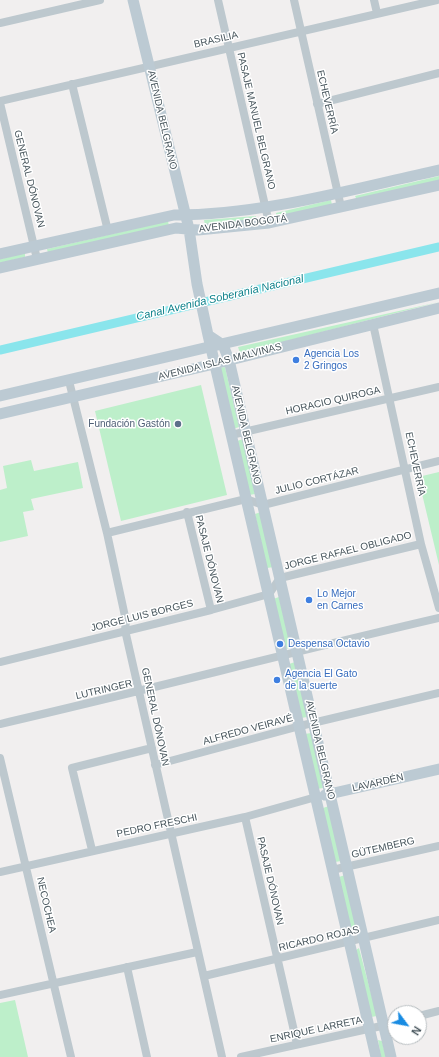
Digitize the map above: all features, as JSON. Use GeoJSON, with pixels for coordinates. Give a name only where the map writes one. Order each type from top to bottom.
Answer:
{"type":"FeatureCollection","features":[{"type":"Feature","properties":{"kind":"main road","name":"AVENIDA BELGRANO"},"geometry":{"type":"LineString","coordinates":[[134,0],[189,229],[197,284],[210,348],[269,594],[282,656],[300,726],[376,1057]]}},
{"type":"Feature","properties":{"kind":"main road","name":"AVENIDA BOGOTÁ"},"geometry":{"type":"LineString","coordinates":[[0,254],[174,215],[265,208],[439,170]]}},
{"type":"Feature","properties":{"kind":"main road","name":"AVENIDA BOGOTÁ"},"geometry":{"type":"LineString","coordinates":[[0,268],[176,228],[198,230],[269,223],[439,185]]}},
{"type":"Feature","properties":{"kind":"main road","name":"AVENIDA ISLAS MALVINAS"},"geometry":{"type":"LineString","coordinates":[[0,396],[436,294]]}},
{"type":"Feature","properties":{"kind":"main road","name":"AVENIDA ISLAS MALVINAS"},"geometry":{"type":"LineString","coordinates":[[0,414],[214,364],[439,308]]}},
{"type":"Feature","properties":{"kind":"main road"},"geometry":{"type":"LineString","coordinates":[[208,336],[223,345]]}},
{"type":"Feature","properties":{"kind":"main road","name":"AVENIDA BELGRANO"},"geometry":{"type":"LineString","coordinates":[[223,345],[229,360],[348,866],[391,1057]]}},
{"type":"Feature","properties":{"kind":"main road","name":"LAVARDÉN"},"geometry":{"type":"LineString","coordinates":[[316,797],[439,768]]}},
{"type":"Feature","properties":{"kind":"street"},"geometry":{"type":"LineString","coordinates":[[0,23],[100,0]]}},
{"type":"Feature","properties":{"kind":"street","name":"PASAJE MANUEL BELGRANO"},"geometry":{"type":"LineString","coordinates":[[218,0],[269,223]]}},
{"type":"Feature","properties":{"kind":"street","name":"ECHEVERRÍA"},"geometry":{"type":"LineString","coordinates":[[294,0],[341,207]]}},
{"type":"Feature","properties":{"kind":"street"},"geometry":{"type":"LineString","coordinates":[[374,0],[377,13]]}},
{"type":"Feature","properties":{"kind":"street","name":"BRASILIA"},"geometry":{"type":"LineString","coordinates":[[0,102],[149,65],[437,0]]}},
{"type":"Feature","properties":{"kind":"street"},"geometry":{"type":"LineString","coordinates":[[317,104],[439,74]]}},
{"type":"Feature","properties":{"kind":"street"},"geometry":{"type":"LineString","coordinates":[[72,84],[108,231]]}},
{"type":"Feature","properties":{"kind":"street","name":"GENERAL DÓNOVAN"},"geometry":{"type":"LineString","coordinates":[[0,102],[35,246],[37,260]]}},
{"type":"Feature","properties":{"kind":"street","name":"ECHEVERRÍA"},"geometry":{"type":"LineString","coordinates":[[373,324],[406,469],[421,544],[439,608]]}},
{"type":"Feature","properties":{"kind":"street","name":"GENERAL DÓNOVAN"},"geometry":{"type":"LineString","coordinates":[[69,381],[107,533],[126,622],[125,630],[222,1057]]}},
{"type":"Feature","properties":{"kind":"street","name":"HORACIO QUIROGA"},"geometry":{"type":"LineString","coordinates":[[231,435],[439,387]]}},
{"type":"Feature","properties":{"kind":"street","name":"JULIO CORTÁZAR"},"geometry":{"type":"LineString","coordinates":[[263,505],[439,461]]}},
{"type":"Feature","properties":{"kind":"street"},"geometry":{"type":"LineString","coordinates":[[107,533],[187,512],[246,499],[263,505]]}},
{"type":"Feature","properties":{"kind":"street","name":"PASAJE DÓNOVAN"},"geometry":{"type":"LineString","coordinates":[[187,512],[211,610]]}},
{"type":"Feature","properties":{"kind":"street","name":"JORGE RAFAEL OBLIGADO"},"geometry":{"type":"LineString","coordinates":[[280,578],[421,544]]}},
{"type":"Feature","properties":{"kind":"street"},"geometry":{"type":"LineString","coordinates":[[269,594],[280,578]]}},
{"type":"Feature","properties":{"kind":"street","name":"JORGE LUIS BORGES"},"geometry":{"type":"LineString","coordinates":[[0,662],[211,610],[269,594]]}},
{"type":"Feature","properties":{"kind":"street"},"geometry":{"type":"LineString","coordinates":[[282,656],[297,651],[439,618]]}},
{"type":"Feature","properties":{"kind":"street","name":"LUTRINGER"},"geometry":{"type":"LineString","coordinates":[[0,724],[140,692],[282,656]]}},
{"type":"Feature","properties":{"kind":"street","name":"ALFREDO VEIRAVÉ"},"geometry":{"type":"LineString","coordinates":[[155,765],[314,722],[439,693]]}},
{"type":"Feature","properties":{"kind":"street"},"geometry":{"type":"LineString","coordinates":[[92,850],[72,768],[152,748]]}},
{"type":"Feature","properties":{"kind":"street","name":"NECOCHEA"},"geometry":{"type":"LineString","coordinates":[[0,758],[72,1057]]}},
{"type":"Feature","properties":{"kind":"street","name":"PEDRO FRESCHI"},"geometry":{"type":"LineString","coordinates":[[0,872],[92,850],[245,817],[316,797]]}},
{"type":"Feature","properties":{"kind":"street","name":"PASAJE DÓNOVAN"},"geometry":{"type":"LineString","coordinates":[[245,817],[297,1044]]}},
{"type":"Feature","properties":{"kind":"street","name":"GÜTEMBERG"},"geometry":{"type":"LineString","coordinates":[[332,870],[439,846]]}},
{"type":"Feature","properties":{"kind":"street","name":"RICARDO ROJAS"},"geometry":{"type":"LineString","coordinates":[[204,976],[439,920]]}},
{"type":"Feature","properties":{"kind":"street"},"geometry":{"type":"LineString","coordinates":[[0,995],[197,952]]}},
{"type":"Feature","properties":{"kind":"street"},"geometry":{"type":"LineString","coordinates":[[127,967],[147,1057]]}},
{"type":"Feature","properties":{"kind":"street"},"geometry":{"type":"LineString","coordinates":[[427,1014],[439,1011]]}},
{"type":"Feature","properties":{"kind":"street","name":"ENRIQUE LARRETA"},"geometry":{"type":"LineString","coordinates":[[241,1057],[387,1025]]}},
{"type":"Feature","properties":{"kind":"green space"},"geometry":{"type":"Polygon","coordinates":[[[439,176],[439,181],[357,200],[355,196],[439,176]]]}},
{"type":"Feature","properties":{"kind":"green space"},"geometry":{"type":"Polygon","coordinates":[[[331,200],[332,205],[276,218],[276,213],[331,200]]]}},
{"type":"Feature","properties":{"kind":"green space"},"geometry":{"type":"Polygon","coordinates":[[[256,216],[256,221],[205,225],[204,220],[256,216]]]}},
{"type":"Feature","properties":{"kind":"green space"},"geometry":{"type":"Polygon","coordinates":[[[168,221],[169,226],[48,253],[47,249],[168,221]]]}},
{"type":"Feature","properties":{"kind":"green space"},"geometry":{"type":"Polygon","coordinates":[[[25,253],[25,257],[0,263],[0,259],[25,253]]]}},
{"type":"Feature","properties":{"kind":"green space"},"geometry":{"type":"Polygon","coordinates":[[[439,302],[240,353],[238,347],[439,302]]]}},
{"type":"Feature","properties":{"kind":"green space"},"geometry":{"type":"Polygon","coordinates":[[[225,367],[239,427],[233,429],[219,368],[225,367]]]}},
{"type":"Feature","properties":{"kind":"green space"},"geometry":{"type":"Polygon","coordinates":[[[201,385],[227,495],[121,521],[95,411],[201,385]]]}},
{"type":"Feature","properties":{"kind":"green space"},"geometry":{"type":"Polygon","coordinates":[[[243,439],[255,494],[249,495],[237,441],[243,439]]]}},
{"type":"Feature","properties":{"kind":"green space"},"geometry":{"type":"Polygon","coordinates":[[[31,460],[34,471],[78,462],[83,488],[31,499],[34,510],[23,512],[28,536],[0,542],[0,490],[7,488],[3,466],[31,460]]]}},
{"type":"Feature","properties":{"kind":"green space"},"geometry":{"type":"Polygon","coordinates":[[[439,472],[439,565],[418,477],[439,472]]]}},
{"type":"Feature","properties":{"kind":"green space"},"geometry":{"type":"Polygon","coordinates":[[[261,512],[274,567],[267,568],[255,514],[261,512]]]}},
{"type":"Feature","properties":{"kind":"green space"},"geometry":{"type":"Polygon","coordinates":[[[279,597],[291,648],[285,649],[273,599],[279,597]]]}},
{"type":"Feature","properties":{"kind":"green space"},"geometry":{"type":"Polygon","coordinates":[[[295,662],[307,717],[301,718],[289,664],[295,662]]]}},
{"type":"Feature","properties":{"kind":"green space"},"geometry":{"type":"Polygon","coordinates":[[[311,733],[323,788],[317,789],[305,734],[311,733]]]}},
{"type":"Feature","properties":{"kind":"green space"},"geometry":{"type":"Polygon","coordinates":[[[329,806],[341,861],[335,862],[323,808],[329,806]]]}},
{"type":"Feature","properties":{"kind":"green space"},"geometry":{"type":"Polygon","coordinates":[[[345,875],[357,930],[351,931],[339,877],[345,875]]]}},
{"type":"Feature","properties":{"kind":"green space"},"geometry":{"type":"Polygon","coordinates":[[[359,948],[377,1016],[371,1017],[356,950],[359,948]]]}},
{"type":"Feature","properties":{"kind":"green space"},"geometry":{"type":"Polygon","coordinates":[[[15,1000],[28,1057],[0,1057],[0,1003],[15,1000]]]}},
{"type":"Feature","properties":{"kind":"green space"},"geometry":{"type":"Polygon","coordinates":[[[378,1040],[382,1041],[386,1057],[381,1057],[378,1040]]]}},
{"type":"Feature","properties":{"kind":"waterway","name":"Canal Avenida Soberanía Nacional"},"geometry":{"type":"LineString","coordinates":[[0,350],[439,247]]}},
{"type":"Feature","properties":{"kind":"place","name":"Agencia Los 2 Gringos"},"geometry":{"type":"Point","coordinates":[296,360]}},
{"type":"Feature","properties":{"kind":"place","name":"Fundación Gastón"},"geometry":{"type":"Point","coordinates":[178,424]}},
{"type":"Feature","properties":{"kind":"place","name":"Lo Mejor en Carnes"},"geometry":{"type":"Point","coordinates":[309,600]}},
{"type":"Feature","properties":{"kind":"place","name":"Despensa Octavio"},"geometry":{"type":"Point","coordinates":[280,644]}},
{"type":"Feature","properties":{"kind":"place","name":"Agencia El Gato de la suerte"},"geometry":{"type":"Point","coordinates":[277,680]}}]}
